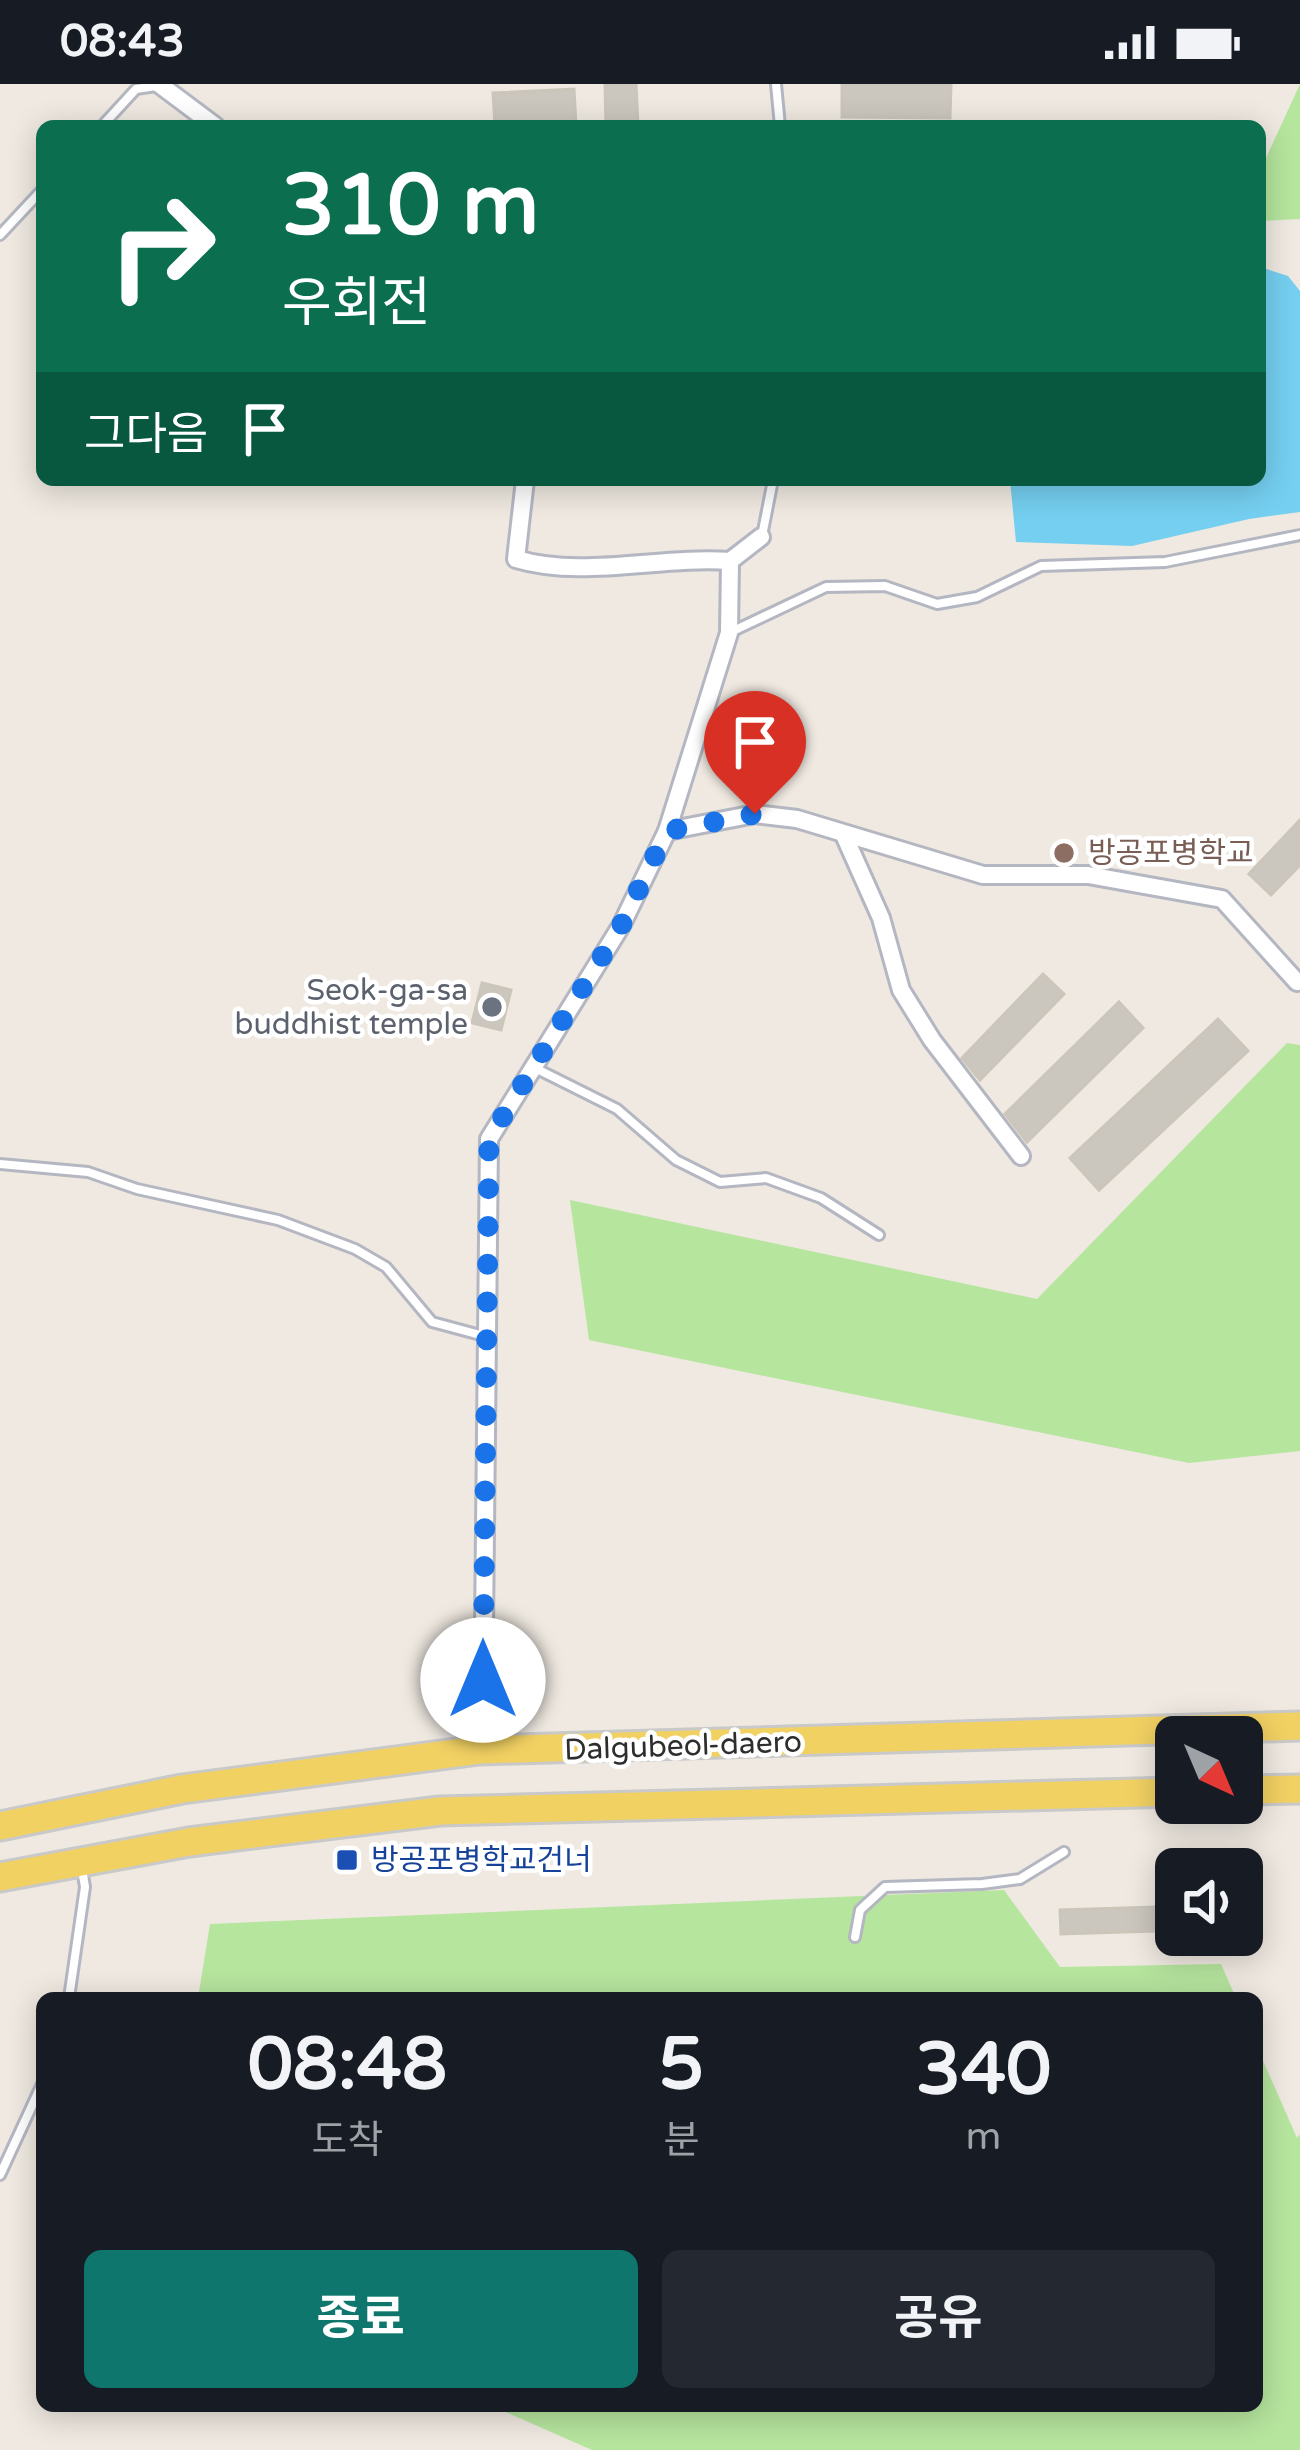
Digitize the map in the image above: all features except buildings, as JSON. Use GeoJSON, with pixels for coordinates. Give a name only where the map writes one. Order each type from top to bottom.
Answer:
{"type":"FeatureCollection","features":[{"type":"Feature","properties":{"kind":"main road","name":"Dalgubeol-daero"},"geometry":{"type":"LineString","coordinates":[[0,1826],[182,1789],[479,1750],[1300,1726]]}},
{"type":"Feature","properties":{"kind":"main road"},"geometry":{"type":"LineString","coordinates":[[1263,1790],[1300,1789]]}},
{"type":"Feature","properties":{"kind":"main road","name":"Dalgubeol-daero"},"geometry":{"type":"LineString","coordinates":[[0,1877],[189,1842],[440,1811],[1155,1793]]}},
{"type":"Feature","properties":{"kind":"street"},"geometry":{"type":"LineString","coordinates":[[159,85],[206,120]]}},
{"type":"Feature","properties":{"kind":"street"},"geometry":{"type":"LineString","coordinates":[[524,486],[516,559],[548,568],[686,558],[730,561],[761,537]]}},
{"type":"Feature","properties":{"kind":"street"},"geometry":{"type":"LineString","coordinates":[[479,1750],[489,1139],[621,926],[667,831],[729,633],[730,561]]}},
{"type":"Feature","properties":{"kind":"street"},"geometry":{"type":"LineString","coordinates":[[667,831],[755,814],[797,820],[983,875],[1088,874],[1222,899],[1298,982]]}},
{"type":"Feature","properties":{"kind":"street"},"geometry":{"type":"LineString","coordinates":[[844,835],[881,918],[901,990],[932,1040],[1021,1156]]}},
{"type":"Feature","properties":{"kind":"lane"},"geometry":{"type":"LineString","coordinates":[[776,84],[779,120]]}},
{"type":"Feature","properties":{"kind":"lane"},"geometry":{"type":"LineString","coordinates":[[108,120],[136,89],[159,85]]}},
{"type":"Feature","properties":{"kind":"lane"},"geometry":{"type":"LineString","coordinates":[[0,235],[36,196]]}},
{"type":"Feature","properties":{"kind":"lane"},"geometry":{"type":"LineString","coordinates":[[761,537],[771,486]]}},
{"type":"Feature","properties":{"kind":"lane"},"geometry":{"type":"LineString","coordinates":[[729,633],[826,587],[885,586],[937,604],[977,597],[1042,566],[1165,562],[1300,535]]}},
{"type":"Feature","properties":{"kind":"lane"},"geometry":{"type":"LineString","coordinates":[[533,1067],[617,1109],[676,1160],[720,1182],[766,1178],[821,1198],[879,1235]]}},
{"type":"Feature","properties":{"kind":"lane"},"geometry":{"type":"LineString","coordinates":[[0,1164],[88,1172],[137,1189],[278,1220],[356,1249],[386,1267],[432,1322],[485,1336]]}},
{"type":"Feature","properties":{"kind":"lane"},"geometry":{"type":"LineString","coordinates":[[855,1937],[860,1910],[885,1886],[1020,1879],[1064,1852]]}},
{"type":"Feature","properties":{"kind":"lane"},"geometry":{"type":"LineString","coordinates":[[69,1992],[85,1887],[81,1862]]}},
{"type":"Feature","properties":{"kind":"lane"},"geometry":{"type":"LineString","coordinates":[[0,2175],[36,2097]]}},
{"type":"Feature","properties":{"kind":"green space"},"geometry":{"type":"Polygon","coordinates":[[[1300,84],[1300,219],[1266,221],[1266,158],[1300,84]]]}},
{"type":"Feature","properties":{"kind":"green space"},"geometry":{"type":"Polygon","coordinates":[[[1287,1043],[1300,1045],[1300,1451],[1189,1463],[589,1340],[570,1200],[1037,1299],[1287,1043]]]}},
{"type":"Feature","properties":{"kind":"green space"},"geometry":{"type":"Polygon","coordinates":[[[1004,1890],[1060,1967],[1221,1964],[1233,1992],[199,1992],[210,1924],[1004,1890]]]}},
{"type":"Feature","properties":{"kind":"green space"},"geometry":{"type":"Polygon","coordinates":[[[1263,2061],[1297,2138],[1300,2134],[1300,2450],[592,2450],[506,2412],[1263,2412],[1263,2061]]]}},
{"type":"Feature","properties":{"kind":"water"},"geometry":{"type":"Polygon","coordinates":[[[1266,269],[1288,276],[1300,291],[1300,512],[1132,546],[1016,542],[1011,486],[1266,486],[1266,269]]]}},
{"type":"Feature","properties":{"kind":"place","name":"방공포병학교"},"geometry":{"type":"Point","coordinates":[1064,853]}},
{"type":"Feature","properties":{"kind":"place","name":"Seok-ga-sa buddhist temple"},"geometry":{"type":"Point","coordinates":[492,1007]}},
{"type":"Feature","properties":{"kind":"place","name":"방공포병학교건너"},"geometry":{"type":"Point","coordinates":[347,1860]}},
{"type":"Feature","properties":{"kind":"route"},"geometry":{"type":"LineString","coordinates":[[483,1680],[489,1139],[621,926],[667,831],[755,814]]}}]}
